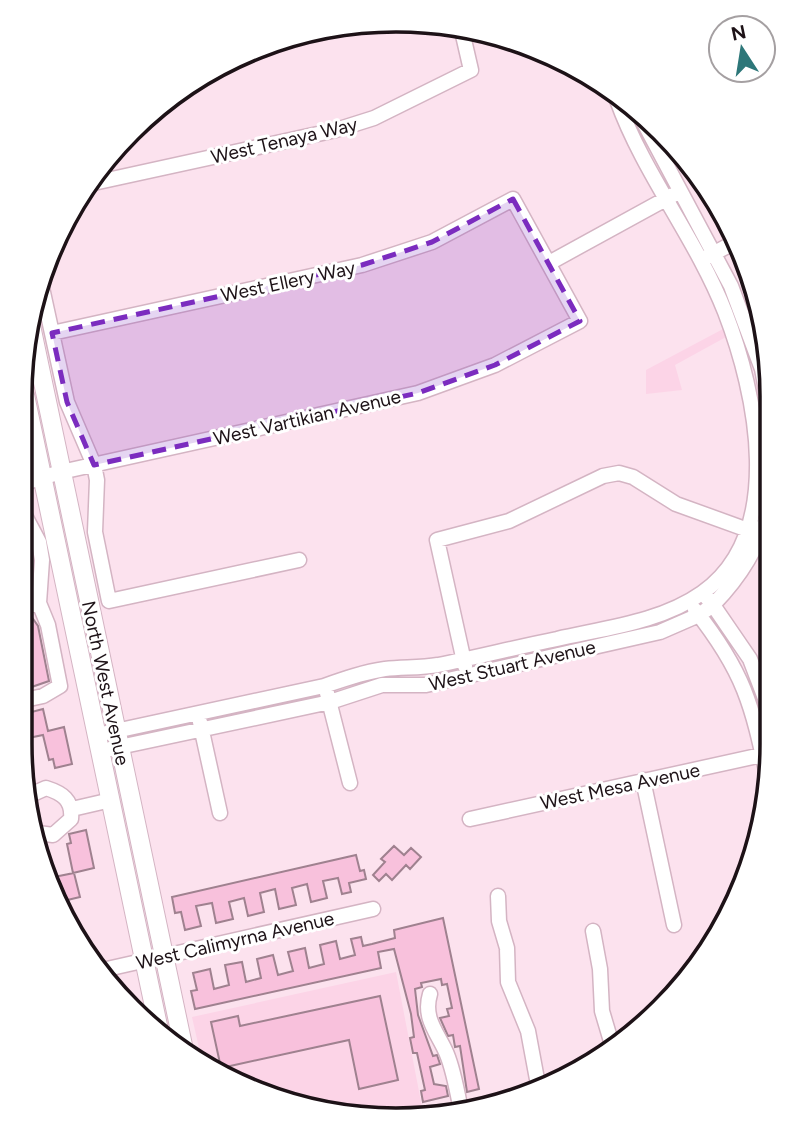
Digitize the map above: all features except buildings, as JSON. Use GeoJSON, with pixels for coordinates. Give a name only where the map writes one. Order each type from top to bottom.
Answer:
{"type":"FeatureCollection","features":[{"type":"Feature","properties":{"kind":"main road","name":"North West Avenue"},"geometry":{"type":"LineString","coordinates":[[35,346],[61,472],[108,741],[111,800],[157,1019]]}},
{"type":"Feature","properties":{"kind":"main road","name":"North West Avenue"},"geometry":{"type":"LineString","coordinates":[[32,428],[164,957],[182,1039]]}},
{"type":"Feature","properties":{"kind":"street","name":"West Tenaya Way"},"geometry":{"type":"LineString","coordinates":[[102,181],[336,130],[386,113],[471,70],[464,38]]}},
{"type":"Feature","properties":{"kind":"street"},"geometry":{"type":"LineString","coordinates":[[643,129],[667,199],[745,318],[756,344]]}},
{"type":"Feature","properties":{"kind":"street"},"geometry":{"type":"LineString","coordinates":[[644,129],[680,191],[707,257],[717,293],[747,373],[757,444],[754,506],[747,530],[729,563],[703,593],[750,659],[760,685]]}},
{"type":"Feature","properties":{"kind":"street"},"geometry":{"type":"LineString","coordinates":[[549,263],[680,191]]}},
{"type":"Feature","properties":{"kind":"street","name":"West Ellery Way"},"geometry":{"type":"LineString","coordinates":[[52,333],[385,259],[432,242],[513,199],[549,263]]}},
{"type":"Feature","properties":{"kind":"street"},"geometry":{"type":"LineString","coordinates":[[707,257],[727,246]]}},
{"type":"Feature","properties":{"kind":"street","name":"West Vartikian Avenue"},"geometry":{"type":"LineString","coordinates":[[32,481],[61,472],[418,393],[495,365],[580,321],[549,263]]}},
{"type":"Feature","properties":{"kind":"street"},"geometry":{"type":"LineString","coordinates":[[45,299],[67,402],[90,449],[94,465],[97,480],[94,532],[109,601],[299,560]]}},
{"type":"Feature","properties":{"kind":"street"},"geometry":{"type":"LineString","coordinates":[[747,373],[759,370]]}},
{"type":"Feature","properties":{"kind":"street"},"geometry":{"type":"LineString","coordinates":[[750,388],[760,386]]}},
{"type":"Feature","properties":{"kind":"street"},"geometry":{"type":"LineString","coordinates":[[467,675],[438,540],[509,521],[603,477],[619,473],[633,477],[676,504],[760,535]]}},
{"type":"Feature","properties":{"kind":"street"},"geometry":{"type":"LineString","coordinates":[[32,529],[39,542],[42,560],[39,603],[48,625],[60,685],[43,696],[32,698]]}},
{"type":"Feature","properties":{"kind":"street","name":"West Stuart Avenue"},"geometry":{"type":"LineString","coordinates":[[108,741],[201,729],[330,702],[382,685],[426,685],[660,632],[699,615],[713,605],[760,546]]}},
{"type":"Feature","properties":{"kind":"street","name":"West Stuart Avenue"},"geometry":{"type":"LineString","coordinates":[[108,741],[197,713],[324,686],[360,674],[414,669],[620,625],[660,615],[703,593]]}},
{"type":"Feature","properties":{"kind":"street"},"geometry":{"type":"LineString","coordinates":[[688,601],[723,647],[740,677],[760,733]]}},
{"type":"Feature","properties":{"kind":"street"},"geometry":{"type":"LineString","coordinates":[[32,605],[39,603]]}},
{"type":"Feature","properties":{"kind":"street"},"geometry":{"type":"LineString","coordinates":[[324,686],[349,783]]}},
{"type":"Feature","properties":{"kind":"street"},"geometry":{"type":"LineString","coordinates":[[197,713],[219,813]]}},
{"type":"Feature","properties":{"kind":"street","name":"West Mesa Avenue"},"geometry":{"type":"LineString","coordinates":[[470,819],[760,756]]}},
{"type":"Feature","properties":{"kind":"street"},"geometry":{"type":"LineString","coordinates":[[643,780],[674,925]]}},
{"type":"Feature","properties":{"kind":"street"},"geometry":{"type":"LineString","coordinates":[[35,793],[46,788],[63,793],[72,808],[71,819],[53,835],[43,834]]}},
{"type":"Feature","properties":{"kind":"street"},"geometry":{"type":"LineString","coordinates":[[72,808],[111,800]]}},
{"type":"Feature","properties":{"kind":"street"},"geometry":{"type":"LineString","coordinates":[[498,895],[499,921],[507,948],[508,982],[528,1031],[537,1080]]}},
{"type":"Feature","properties":{"kind":"street","name":"West Calimyrna Avenue"},"geometry":{"type":"LineString","coordinates":[[109,969],[373,909]]}},
{"type":"Feature","properties":{"kind":"street"},"geometry":{"type":"LineString","coordinates":[[593,931],[600,969],[602,1011],[610,1038]]}},
{"type":"Feature","properties":{"kind":"street"},"geometry":{"type":"LineString","coordinates":[[430,994],[427,1005],[436,1040],[444,1048],[459,1103]]}},
{"type":"Feature","properties":{"kind":"highlighted area"},"geometry":{"type":"Polygon","coordinates":[[[513,199],[580,321],[495,365],[418,393],[94,465],[67,402],[52,333],[362,265],[432,242],[513,199]]]}},
{"type":"Feature","properties":{"kind":"shaded area"},"geometry":{"type":"Polygon","coordinates":[[[723,329],[726,337],[675,365],[682,390],[646,394],[646,370],[723,329]]]}},
{"type":"Feature","properties":{"kind":"shaded area"},"geometry":{"type":"Polygon","coordinates":[[[396,972],[422,1107],[372,1108],[324,1102],[256,1081],[200,1051],[192,1017],[396,972]]]}}]}
